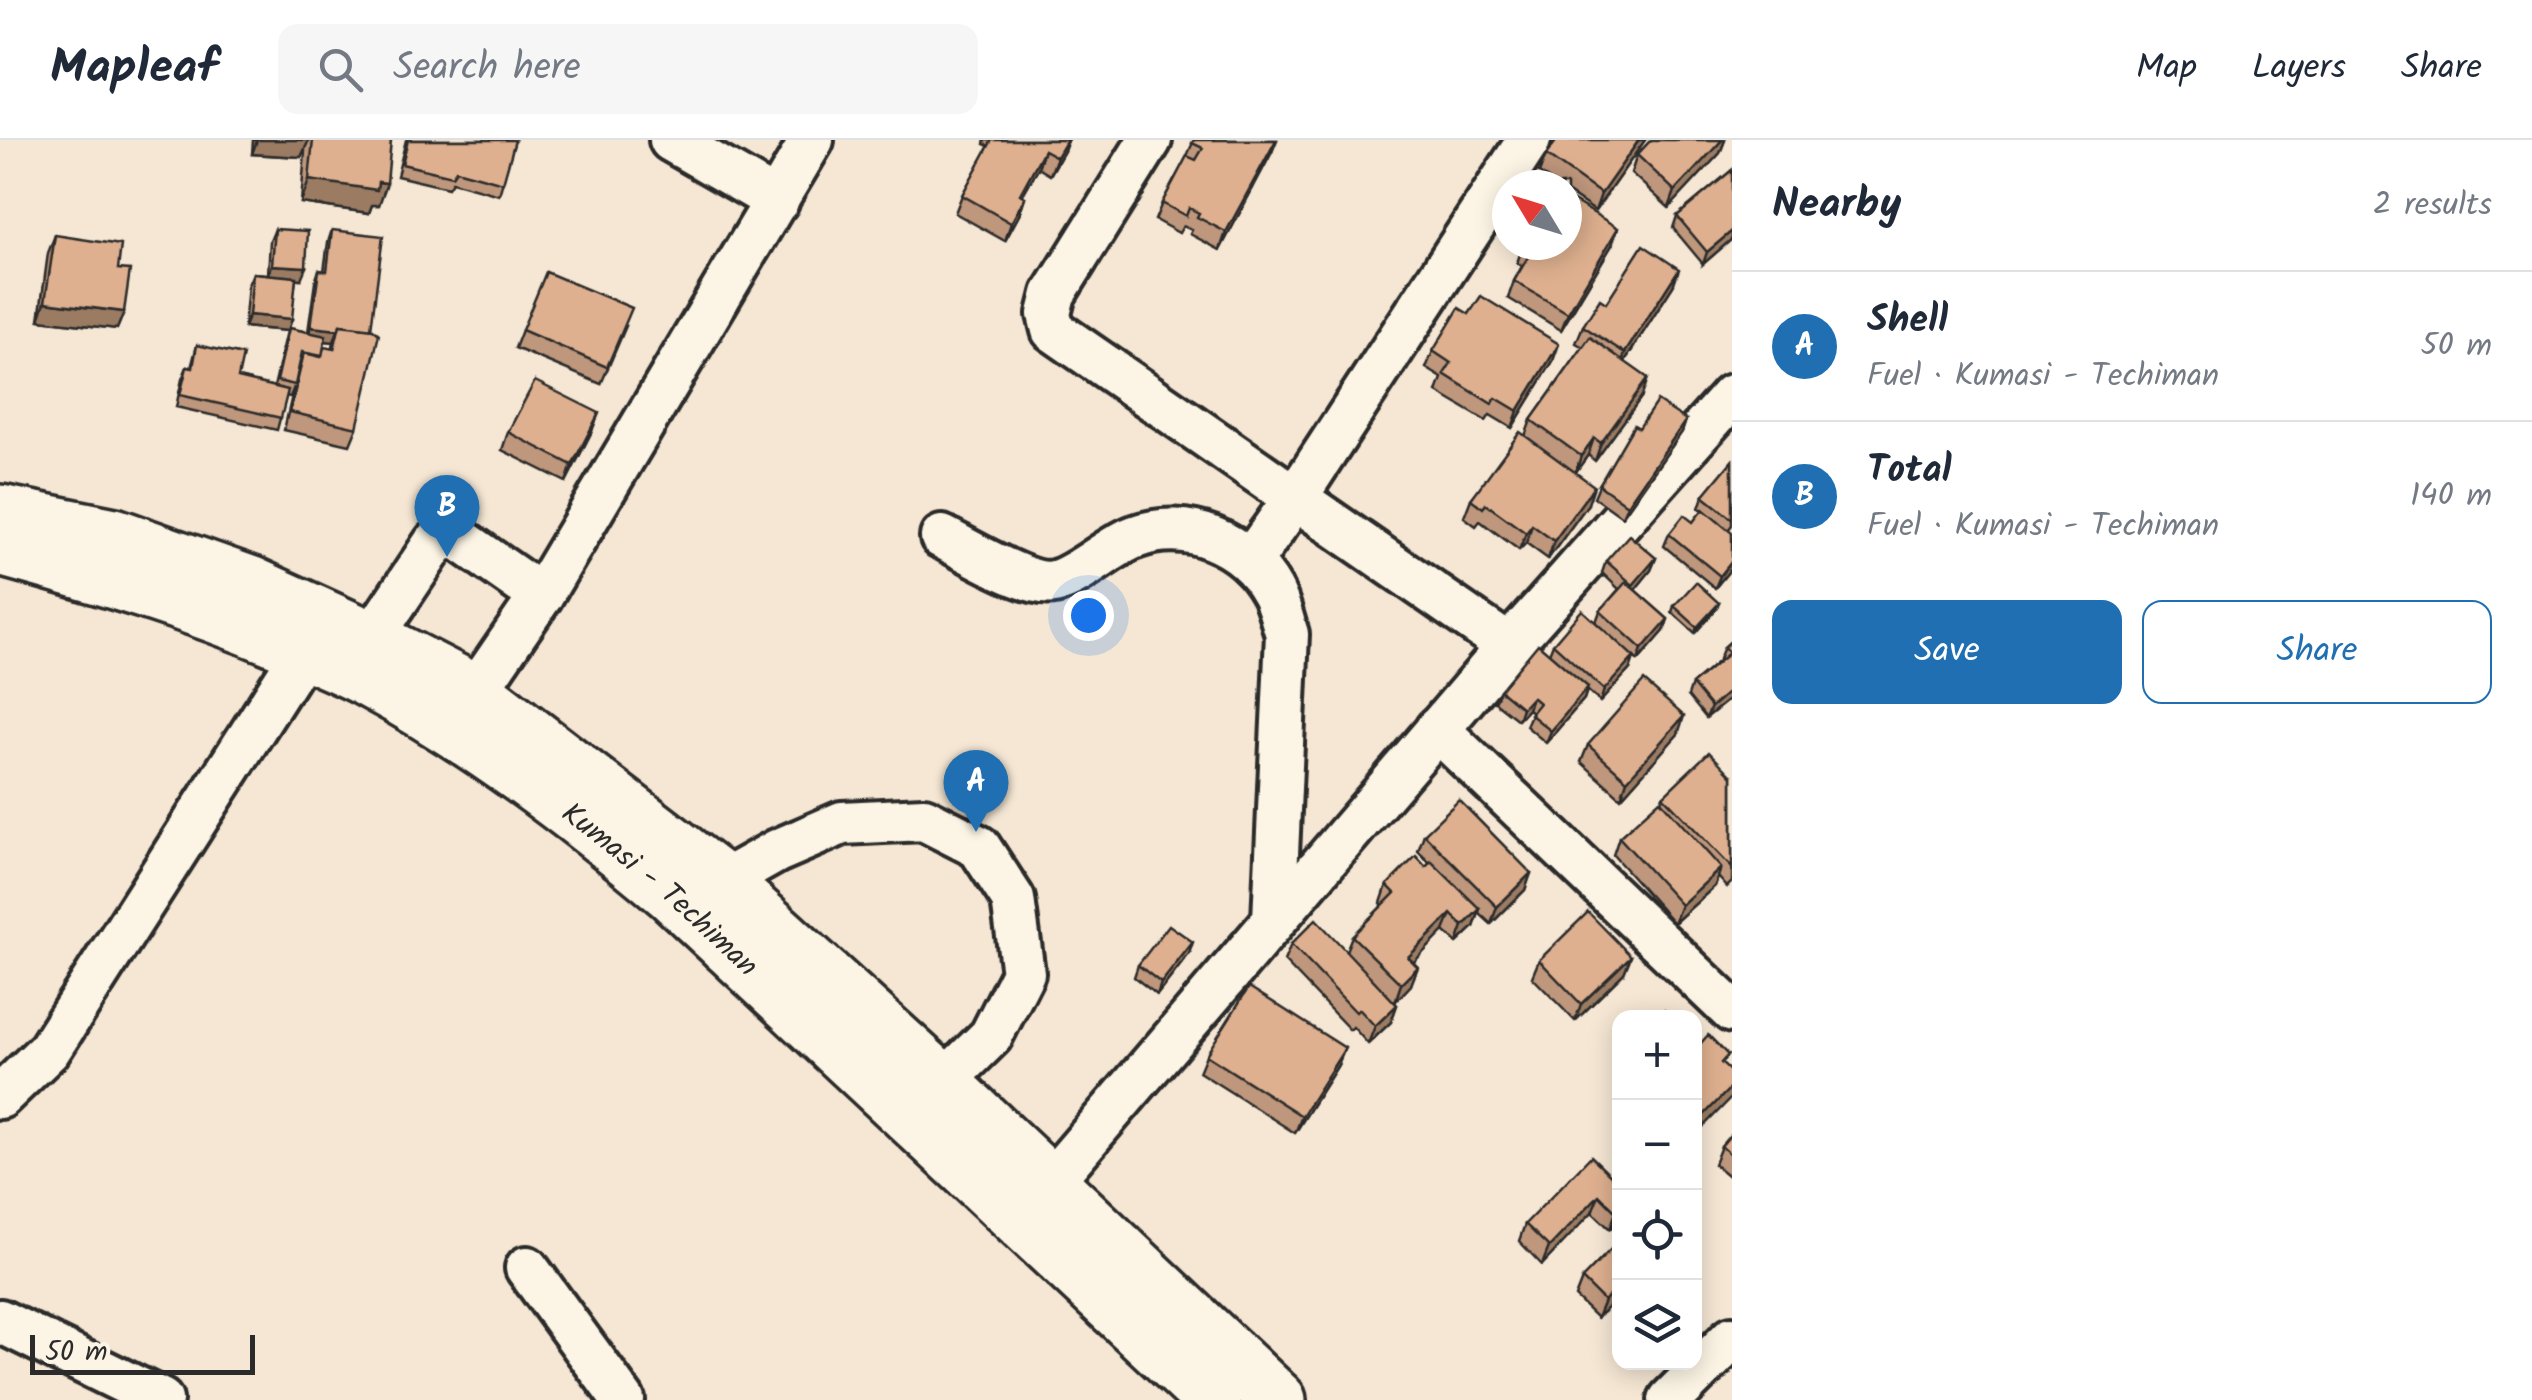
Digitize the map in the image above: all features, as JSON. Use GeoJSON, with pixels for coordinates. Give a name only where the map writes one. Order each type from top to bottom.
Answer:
{"type":"FeatureCollection","features":[{"type":"Feature","properties":{"kind":"highway"},"geometry":{"type":"LineString","coordinates":[[0,514],[114,536],[252,586],[371,639],[463,711],[722,882],[1278,1400]]}},
{"type":"Feature","properties":{"kind":"highway","name":"Kumasi - Techiman"},"geometry":{"type":"LineString","coordinates":[[0,548],[210,610],[362,676],[463,711],[672,893],[1213,1400]]}},
{"type":"Feature","properties":{"kind":"street"},"geometry":{"type":"LineString","coordinates":[[671,140],[777,201]]}},
{"type":"Feature","properties":{"kind":"street"},"geometry":{"type":"LineString","coordinates":[[463,711],[541,596],[812,140]]}},
{"type":"Feature","properties":{"kind":"street"},"geometry":{"type":"LineString","coordinates":[[1150,140],[1054,294],[1049,314],[1053,330],[1508,646]]}},
{"type":"Feature","properties":{"kind":"street"},"geometry":{"type":"LineString","coordinates":[[1250,562],[1529,140]]}},
{"type":"Feature","properties":{"kind":"street"},"geometry":{"type":"LineString","coordinates":[[1049,1184],[1508,646],[1732,396]]}},
{"type":"Feature","properties":{"kind":"street"},"geometry":{"type":"LineString","coordinates":[[942,537],[1035,582],[1055,582],[1135,537],[1185,528],[1217,540],[1250,562],[1273,591],[1286,634],[1274,920]]}},
{"type":"Feature","properties":{"kind":"street"},"geometry":{"type":"LineString","coordinates":[[371,639],[435,543],[449,537],[460,540],[541,596]]}},
{"type":"Feature","properties":{"kind":"street"},"geometry":{"type":"LineString","coordinates":[[0,1097],[49,1050],[304,651]]}},
{"type":"Feature","properties":{"kind":"street"},"geometry":{"type":"LineString","coordinates":[[1437,729],[1732,1011]]}},
{"type":"Feature","properties":{"kind":"street"},"geometry":{"type":"LineString","coordinates":[[722,882],[776,851],[842,823],[924,819],[979,846],[1012,898],[1024,972],[991,1036],[943,1084]]}},
{"type":"Feature","properties":{"kind":"street"},"geometry":{"type":"LineString","coordinates":[[527,1268],[623,1400]]}},
{"type":"Feature","properties":{"kind":"street"},"geometry":{"type":"LineString","coordinates":[[0,1320],[161,1400]]}},
{"type":"Feature","properties":{"kind":"street"},"geometry":{"type":"LineString","coordinates":[[1670,1400],[1732,1338]]}},
{"type":"Feature","properties":{"kind":"building"},"geometry":{"type":"Polygon","coordinates":[[[313,140],[391,140],[387,183],[378,182],[377,190],[309,180],[313,140]]]}},
{"type":"Feature","properties":{"kind":"building"},"geometry":{"type":"Polygon","coordinates":[[[408,140],[515,140],[503,183],[456,170],[452,176],[402,164],[408,140]]]}},
{"type":"Feature","properties":{"kind":"building"},"geometry":{"type":"Polygon","coordinates":[[[992,140],[1067,140],[1057,157],[1044,150],[1020,194],[1025,197],[1011,223],[962,195],[992,140]]]}},
{"type":"Feature","properties":{"kind":"building"},"geometry":{"type":"Polygon","coordinates":[[[1276,140],[1226,232],[1197,217],[1199,213],[1189,208],[1186,216],[1162,203],[1187,156],[1196,160],[1203,148],[1192,143],[1276,140]]]}},
{"type":"Feature","properties":{"kind":"building"},"geometry":{"type":"Polygon","coordinates":[[[1557,140],[1639,140],[1601,194],[1582,181],[1582,170],[1567,170],[1546,155],[1557,140]]]}},
{"type":"Feature","properties":{"kind":"building"},"geometry":{"type":"Polygon","coordinates":[[[1651,140],[1722,140],[1675,191],[1637,155],[1651,140]]]}},
{"type":"Feature","properties":{"kind":"building"},"geometry":{"type":"Polygon","coordinates":[[[1732,170],[1732,231],[1707,252],[1677,216],[1732,170]]]}},
{"type":"Feature","properties":{"kind":"building"},"geometry":{"type":"Polygon","coordinates":[[[1582,206],[1618,228],[1568,313],[1514,281],[1526,260],[1582,260],[1582,206]]]}},
{"type":"Feature","properties":{"kind":"building"},"geometry":{"type":"Polygon","coordinates":[[[275,229],[308,231],[306,267],[272,265],[275,229]]]}},
{"type":"Feature","properties":{"kind":"building"},"geometry":{"type":"Polygon","coordinates":[[[332,230],[383,236],[371,329],[311,327],[319,270],[327,271],[332,230]]]}},
{"type":"Feature","properties":{"kind":"building"},"geometry":{"type":"Polygon","coordinates":[[[55,235],[121,245],[118,269],[130,270],[124,312],[45,302],[55,235]]]}},
{"type":"Feature","properties":{"kind":"building"},"geometry":{"type":"Polygon","coordinates":[[[1643,245],[1679,269],[1625,353],[1583,326],[1600,299],[1606,303],[1643,245]]]}},
{"type":"Feature","properties":{"kind":"building"},"geometry":{"type":"Polygon","coordinates":[[[546,272],[632,308],[607,367],[522,330],[546,272]]]}},
{"type":"Feature","properties":{"kind":"building"},"geometry":{"type":"Polygon","coordinates":[[[253,273],[296,277],[292,319],[249,315],[253,273]]]}},
{"type":"Feature","properties":{"kind":"building"},"geometry":{"type":"Polygon","coordinates":[[[1481,296],[1559,344],[1518,411],[1496,398],[1492,404],[1444,374],[1451,363],[1433,351],[1459,308],[1469,314],[1481,296]]]}},
{"type":"Feature","properties":{"kind":"building"},"geometry":{"type":"Polygon","coordinates":[[[340,325],[373,329],[379,334],[357,428],[290,412],[304,353],[321,357],[324,347],[334,349],[340,325]]]}},
{"type":"Feature","properties":{"kind":"building"},"geometry":{"type":"Polygon","coordinates":[[[289,328],[326,336],[322,356],[302,352],[295,385],[277,381],[289,328]]]}},
{"type":"Feature","properties":{"kind":"building"},"geometry":{"type":"Polygon","coordinates":[[[1590,337],[1648,378],[1601,443],[1594,438],[1581,456],[1531,420],[1590,337]]]}},
{"type":"Feature","properties":{"kind":"building"},"geometry":{"type":"Polygon","coordinates":[[[197,345],[243,355],[238,378],[288,390],[281,418],[180,395],[187,367],[193,368],[197,345]]]}},
{"type":"Feature","properties":{"kind":"building"},"geometry":{"type":"Polygon","coordinates":[[[535,381],[599,413],[572,465],[508,432],[535,381]]]}},
{"type":"Feature","properties":{"kind":"building"},"geometry":{"type":"Polygon","coordinates":[[[1657,401],[1686,420],[1627,505],[1599,485],[1634,425],[1639,428],[1657,401]]]}},
{"type":"Feature","properties":{"kind":"building"},"geometry":{"type":"Polygon","coordinates":[[[1520,432],[1594,486],[1554,541],[1532,525],[1526,533],[1486,504],[1483,508],[1471,499],[1520,432]]]}},
{"type":"Feature","properties":{"kind":"building"},"geometry":{"type":"Polygon","coordinates":[[[1732,461],[1732,519],[1703,496],[1732,461]]]}},
{"type":"Feature","properties":{"kind":"building"},"geometry":{"type":"Polygon","coordinates":[[[1703,509],[1732,533],[1732,561],[1720,576],[1669,534],[1684,515],[1693,522],[1703,509]]]}},
{"type":"Feature","properties":{"kind":"building"},"geometry":{"type":"Polygon","coordinates":[[[1629,535],[1656,558],[1633,585],[1606,561],[1629,535]]]}},
{"type":"Feature","properties":{"kind":"building"},"geometry":{"type":"Polygon","coordinates":[[[1626,582],[1668,619],[1642,649],[1600,611],[1626,582]]]}},
{"type":"Feature","properties":{"kind":"building"},"geometry":{"type":"Polygon","coordinates":[[[1696,582],[1719,603],[1697,627],[1674,606],[1696,582]]]}},
{"type":"Feature","properties":{"kind":"building"},"geometry":{"type":"Polygon","coordinates":[[[1582,610],[1634,657],[1604,690],[1553,644],[1582,610]]]}},
{"type":"Feature","properties":{"kind":"building"},"geometry":{"type":"Polygon","coordinates":[[[1732,640],[1732,689],[1711,707],[1692,684],[1729,653],[1724,647],[1732,640]]]}},
{"type":"Feature","properties":{"kind":"building"},"geometry":{"type":"Polygon","coordinates":[[[1538,644],[1588,687],[1551,731],[1530,714],[1539,703],[1532,697],[1522,708],[1500,690],[1538,644]]]}},
{"type":"Feature","properties":{"kind":"building"},"geometry":{"type":"Polygon","coordinates":[[[1644,681],[1684,716],[1627,780],[1588,745],[1644,681]]]}},
{"type":"Feature","properties":{"kind":"building"},"geometry":{"type":"Polygon","coordinates":[[[1709,752],[1732,776],[1732,868],[1663,796],[1709,752]]]}},
{"type":"Feature","properties":{"kind":"building"},"geometry":{"type":"Polygon","coordinates":[[[1459,800],[1531,873],[1497,907],[1424,834],[1459,800]]]}},
{"type":"Feature","properties":{"kind":"building"},"geometry":{"type":"Polygon","coordinates":[[[1660,800],[1721,868],[1681,905],[1619,837],[1660,800]]]}},
{"type":"Feature","properties":{"kind":"building"},"geometry":{"type":"Polygon","coordinates":[[[1416,856],[1426,867],[1431,861],[1480,909],[1463,926],[1451,914],[1408,957],[1418,967],[1401,984],[1352,936],[1395,893],[1387,885],[1416,856]]]}},
{"type":"Feature","properties":{"kind":"building"},"geometry":{"type":"Polygon","coordinates":[[[1588,912],[1631,956],[1581,1004],[1539,960],[1588,912]]]}},
{"type":"Feature","properties":{"kind":"building"},"geometry":{"type":"Polygon","coordinates":[[[1316,919],[1397,1005],[1375,1026],[1359,1009],[1356,1012],[1291,944],[1316,919]]]}},
{"type":"Feature","properties":{"kind":"building"},"geometry":{"type":"Polygon","coordinates":[[[1169,925],[1193,942],[1161,983],[1138,965],[1169,925]]]}},
{"type":"Feature","properties":{"kind":"building"},"geometry":{"type":"Polygon","coordinates":[[[1249,987],[1345,1048],[1302,1116],[1206,1055],[1249,987]]]}},
{"type":"Feature","properties":{"kind":"building"},"geometry":{"type":"Polygon","coordinates":[[[1708,1035],[1728,1055],[1721,1063],[1732,1073],[1732,1086],[1702,1117],[1702,1100],[1702,1042],[1708,1035]]]}},
{"type":"Feature","properties":{"kind":"building"},"geometry":{"type":"Polygon","coordinates":[[[1732,1133],[1732,1156],[1721,1146],[1732,1133]]]}},
{"type":"Feature","properties":{"kind":"building"},"geometry":{"type":"Polygon","coordinates":[[[1591,1156],[1612,1176],[1612,1208],[1599,1195],[1549,1247],[1525,1224],[1591,1156]]]}},
{"type":"Feature","properties":{"kind":"building"},"geometry":{"type":"Polygon","coordinates":[[[1612,1248],[1612,1292],[1604,1301],[1582,1279],[1612,1248]]]}},
{"type":"Feature","properties":{"kind":"place","name":"Total"},"geometry":{"type":"Point","coordinates":[447,557]}},
{"type":"Feature","properties":{"kind":"place","name":"Shell"},"geometry":{"type":"Point","coordinates":[976,832]}}]}
